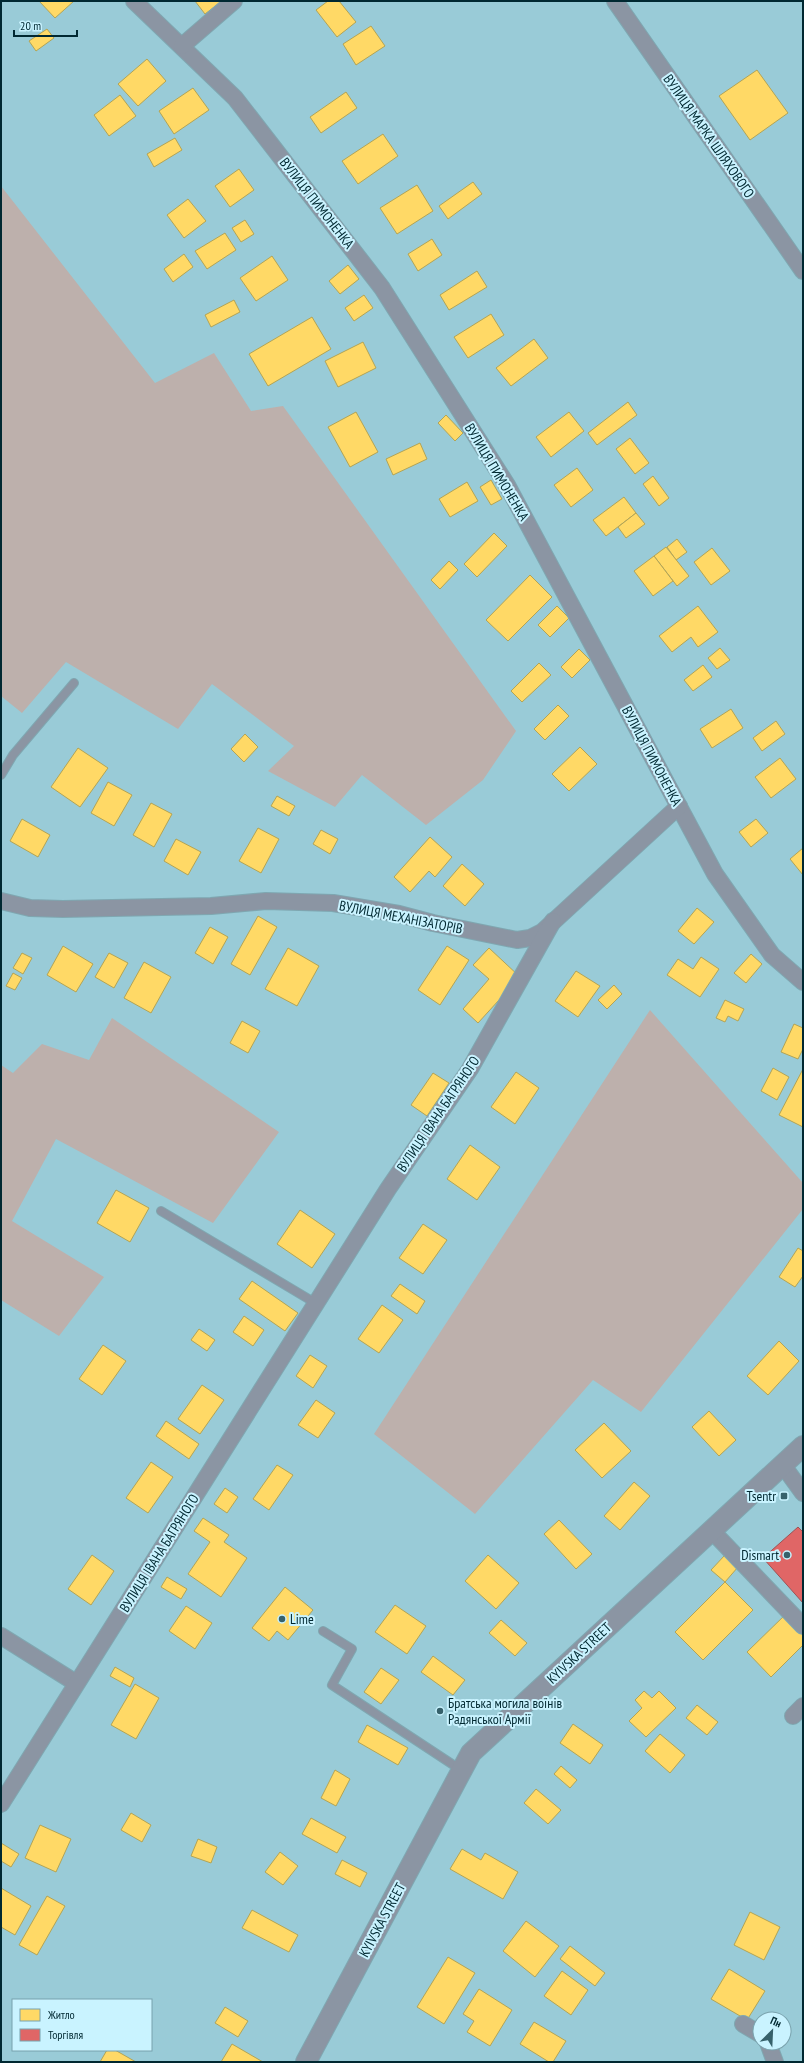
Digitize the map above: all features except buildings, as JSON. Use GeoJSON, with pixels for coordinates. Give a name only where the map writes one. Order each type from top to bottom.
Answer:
{"type":"FeatureCollection","features":[{"type":"Feature","properties":{"kind":"street","name":"ВУЛИЦЯ ПИМОНЕНКА"},"geometry":{"type":"LineString","coordinates":[[134,1],[235,98],[382,288],[507,485],[715,874],[772,955],[803,982]]}},
{"type":"Feature","properties":{"kind":"street"},"geometry":{"type":"LineString","coordinates":[[182,46],[234,1]]}},
{"type":"Feature","properties":{"kind":"street","name":"ВУЛИЦЯ МАРКА ШЛЯХОВОГО"},"geometry":{"type":"LineString","coordinates":[[615,1],[803,271]]}},
{"type":"Feature","properties":{"kind":"street","name":"ВУЛИЦЯ МЕХАНІЗАТОРІВ"},"geometry":{"type":"LineString","coordinates":[[1,901],[30,908],[63,909],[211,906],[266,902],[333,903],[399,914],[433,924],[499,938],[517,940],[530,938],[542,932],[679,806]]}},
{"type":"Feature","properties":{"kind":"street","name":"ВУЛИЦЯ ІВАНА БАГРЯНОГО"},"geometry":{"type":"LineString","coordinates":[[1,1804],[388,1189],[470,1069],[527,965],[554,921]]}},
{"type":"Feature","properties":{"kind":"street"},"geometry":{"type":"LineString","coordinates":[[499,938],[515,943],[523,948],[528,956],[527,965]]}},
{"type":"Feature","properties":{"kind":"street","name":"KYIVSKA STREET"},"geometry":{"type":"LineString","coordinates":[[306,2062],[471,1753],[803,1446]]}},
{"type":"Feature","properties":{"kind":"street"},"geometry":{"type":"LineString","coordinates":[[782,1464],[803,1493]]}},
{"type":"Feature","properties":{"kind":"street"},"geometry":{"type":"LineString","coordinates":[[712,1531],[803,1626]]}},
{"type":"Feature","properties":{"kind":"street"},"geometry":{"type":"LineString","coordinates":[[1,1636],[76,1683]]}},
{"type":"Feature","properties":{"kind":"street"},"geometry":{"type":"LineString","coordinates":[[743,2024],[752,2029]]}},
{"type":"Feature","properties":{"kind":"street"},"geometry":{"type":"LineString","coordinates":[[771,2051],[775,2062]]}},
{"type":"Feature","properties":{"kind":"lane"},"geometry":{"type":"LineString","coordinates":[[1,775],[13,755],[74,683]]}},
{"type":"Feature","properties":{"kind":"lane"},"geometry":{"type":"LineString","coordinates":[[161,1211],[317,1304]]}},
{"type":"Feature","properties":{"kind":"lane"},"geometry":{"type":"LineString","coordinates":[[323,1632],[352,1649],[332,1685],[462,1770]]}},
{"type":"Feature","properties":{"kind":"shaded area"},"geometry":{"type":"Polygon","coordinates":[[[1,186],[155,383],[214,353],[251,411],[283,406],[516,731],[483,780],[426,825],[362,775],[335,807],[268,771],[294,746],[212,684],[178,729],[66,662],[22,713],[1,696],[1,186]]]}},
{"type":"Feature","properties":{"kind":"shaded area"},"geometry":{"type":"Polygon","coordinates":[[[650,1010],[803,1183],[803,1209],[641,1412],[593,1380],[475,1514],[374,1434],[650,1010]]]}},
{"type":"Feature","properties":{"kind":"shaded area"},"geometry":{"type":"Polygon","coordinates":[[[112,1018],[279,1132],[213,1223],[56,1139],[12,1221],[104,1277],[59,1336],[1,1300],[1,1065],[13,1073],[42,1044],[89,1060],[112,1018]]]}},
{"type":"Feature","properties":{"kind":"place","name":"Tsentr"},"geometry":{"type":"Point","coordinates":[784,1496]}},
{"type":"Feature","properties":{"kind":"place","name":"Dismart"},"geometry":{"type":"Point","coordinates":[787,1555]}},
{"type":"Feature","properties":{"kind":"place","name":"Lime"},"geometry":{"type":"Point","coordinates":[282,1619]}},
{"type":"Feature","properties":{"kind":"place","name":"Братська могила воїнів Радянської Армії"},"geometry":{"type":"Point","coordinates":[440,1711]}}]}
